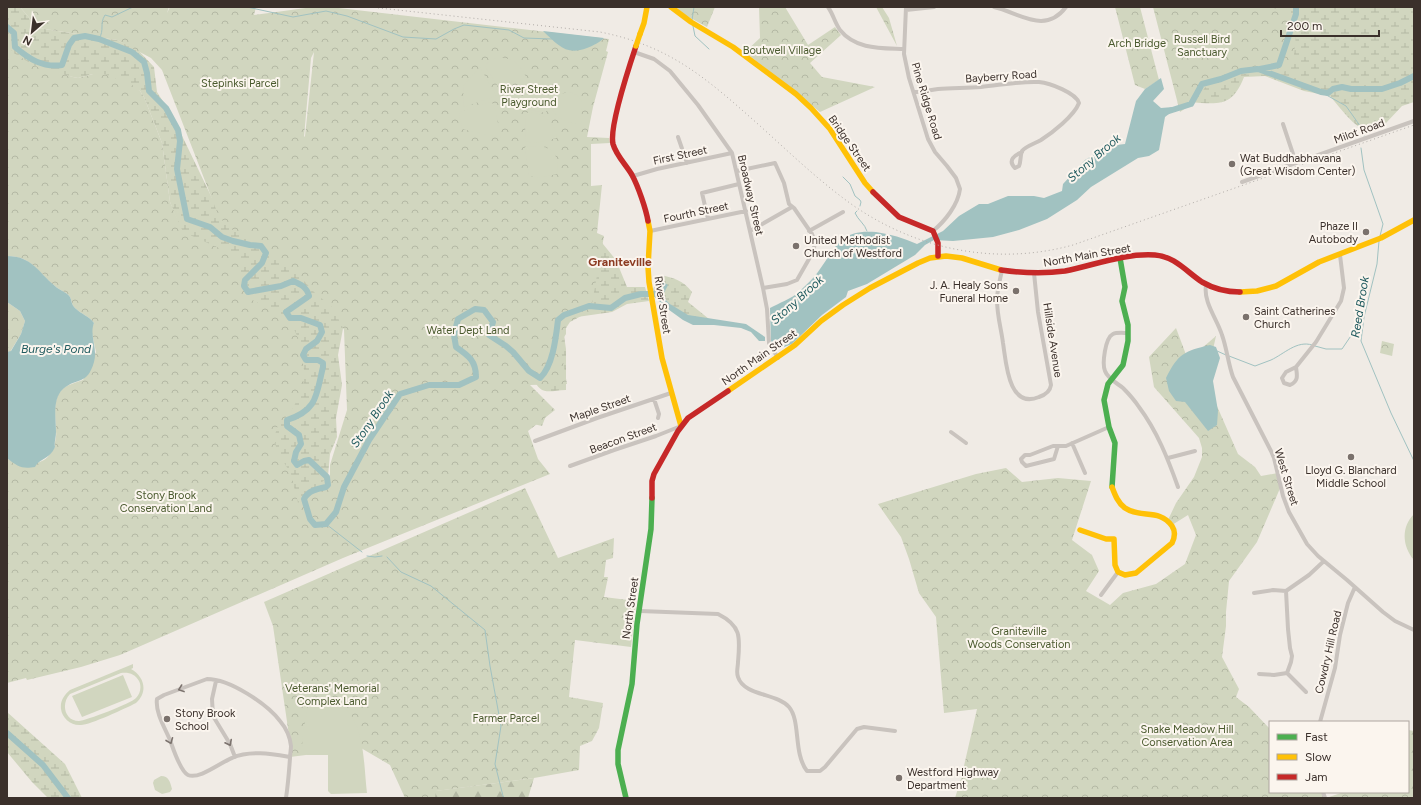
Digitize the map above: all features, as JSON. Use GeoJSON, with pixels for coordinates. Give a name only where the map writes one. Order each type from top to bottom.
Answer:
{"type":"FeatureCollection","features":[{"type":"Feature","properties":{"kind":"main road","name":"River Street"},"geometry":{"type":"LineString","coordinates":[[647,7],[644,23],[635,49],[612,134],[613,143],[617,152],[633,176],[642,199],[650,232],[648,272],[650,290],[662,358],[681,426]]}},
{"type":"Feature","properties":{"kind":"main road","name":"Bridge Street"},"geometry":{"type":"LineString","coordinates":[[671,7],[691,22],[733,47],[796,94],[830,129],[865,183],[879,199],[899,217],[934,233]]}},
{"type":"Feature","properties":{"kind":"main road","name":"North Main Street"},"geometry":{"type":"LineString","coordinates":[[681,426],[691,416],[778,358],[802,340],[828,316],[868,289],[916,264],[938,256],[952,257],[1002,270],[1034,273],[1062,271],[1120,258],[1165,256],[1206,285],[1219,290],[1239,293],[1266,290],[1280,285],[1314,265],[1379,240],[1414,220]]}},
{"type":"Feature","properties":{"kind":"main road"},"geometry":{"type":"LineString","coordinates":[[934,233],[937,241],[938,256]]}},
{"type":"Feature","properties":{"kind":"main road"},"geometry":{"type":"LineString","coordinates":[[1080,530],[1114,539],[1114,565],[1118,572],[1125,575],[1136,573],[1172,543],[1175,537],[1175,530],[1168,520],[1159,515],[1131,512],[1119,503],[1112,488],[1115,452],[1104,400],[1105,393],[1111,379],[1123,365],[1128,341],[1128,325],[1122,301],[1124,287],[1120,258]]}},
{"type":"Feature","properties":{"kind":"main road","name":"North Street"},"geometry":{"type":"LineString","coordinates":[[626,798],[618,764],[618,750],[631,690],[651,529],[652,482],[658,466],[681,426]]}},
{"type":"Feature","properties":{"kind":"street"},"geometry":{"type":"LineString","coordinates":[[828,7],[840,30],[854,42],[872,48],[904,50]]}},
{"type":"Feature","properties":{"kind":"street"},"geometry":{"type":"LineString","coordinates":[[906,8],[934,7]]}},
{"type":"Feature","properties":{"kind":"street"},"geometry":{"type":"LineString","coordinates":[[994,7],[1040,21],[1053,19],[1066,7]]}},
{"type":"Feature","properties":{"kind":"street","name":"Pine Ridge Road"},"geometry":{"type":"LineString","coordinates":[[906,8],[904,50],[905,63],[928,139],[935,152],[956,178],[960,189],[957,200],[934,233]]}},
{"type":"Feature","properties":{"kind":"street","name":"Broadway Street"},"geometry":{"type":"LineString","coordinates":[[635,49],[654,59],[670,71],[698,106],[732,153],[763,288],[767,309],[769,343],[778,358]]}},
{"type":"Feature","properties":{"kind":"street","name":"Bayberry Road"},"geometry":{"type":"LineString","coordinates":[[914,92],[1038,82],[1057,87],[1075,97],[1078,103],[1072,113],[1055,130],[1022,152]]}},
{"type":"Feature","properties":{"kind":"street","name":"Milot Road"},"geometry":{"type":"LineString","coordinates":[[1242,182],[1414,121]]}},
{"type":"Feature","properties":{"kind":"street"},"geometry":{"type":"LineString","coordinates":[[1283,124],[1296,163]]}},
{"type":"Feature","properties":{"kind":"street"},"geometry":{"type":"LineString","coordinates":[[678,137],[687,163]]}},
{"type":"Feature","properties":{"kind":"street","name":"First Street"},"geometry":{"type":"LineString","coordinates":[[633,176],[732,153]]}},
{"type":"Feature","properties":{"kind":"street"},"geometry":{"type":"LineString","coordinates":[[737,171],[775,163],[784,183],[789,204],[794,208],[812,234],[814,240],[814,247],[799,278],[787,284],[763,288]]}},
{"type":"Feature","properties":{"kind":"street"},"geometry":{"type":"LineString","coordinates":[[708,219],[702,193],[739,184]]}},
{"type":"Feature","properties":{"kind":"street"},"geometry":{"type":"LineString","coordinates":[[750,231],[792,207]]}},
{"type":"Feature","properties":{"kind":"street","name":"Fourth Street"},"geometry":{"type":"LineString","coordinates":[[650,232],[746,211]]}},
{"type":"Feature","properties":{"kind":"street"},"geometry":{"type":"LineString","coordinates":[[809,231],[843,212]]}},
{"type":"Feature","properties":{"kind":"street"},"geometry":{"type":"LineString","coordinates":[[1296,367],[1296,382],[1290,385],[1284,383],[1282,378],[1284,373],[1296,367],[1322,334],[1341,301],[1344,288],[1340,255]]}},
{"type":"Feature","properties":{"kind":"street","name":"Hillside Avenue"},"geometry":{"type":"LineString","coordinates":[[1002,270],[996,301],[1009,378],[1014,389],[1021,397],[1029,400],[1036,399],[1044,395],[1049,391],[1050,385],[1038,312],[1034,273]]}},
{"type":"Feature","properties":{"kind":"street","name":"West Street"},"geometry":{"type":"LineString","coordinates":[[1206,285],[1205,293],[1222,334],[1229,367],[1274,458],[1283,496],[1289,512],[1307,544],[1324,561],[1387,616],[1405,627],[1414,630]]}},
{"type":"Feature","properties":{"kind":"street"},"geometry":{"type":"LineString","coordinates":[[1128,333],[1113,334],[1109,338],[1103,365],[1106,373],[1111,379],[1123,389],[1139,407],[1154,431],[1168,458],[1178,487]]}},
{"type":"Feature","properties":{"kind":"street","name":"Maple Street"},"geometry":{"type":"LineString","coordinates":[[535,441],[671,393]]}},
{"type":"Feature","properties":{"kind":"street"},"geometry":{"type":"LineString","coordinates":[[654,399],[659,414],[658,418]]}},
{"type":"Feature","properties":{"kind":"street","name":"Beacon Street"},"geometry":{"type":"LineString","coordinates":[[570,466],[681,426]]}},
{"type":"Feature","properties":{"kind":"street"},"geometry":{"type":"LineString","coordinates":[[1058,446],[1054,460],[1026,466],[1022,462],[1021,459],[1025,455],[1030,456],[1053,446],[1072,443],[1109,427]]}},
{"type":"Feature","properties":{"kind":"street"},"geometry":{"type":"LineString","coordinates":[[951,432],[966,443]]}},
{"type":"Feature","properties":{"kind":"street"},"geometry":{"type":"LineString","coordinates":[[1072,443],[1085,473]]}},
{"type":"Feature","properties":{"kind":"street"},"geometry":{"type":"LineString","coordinates":[[1168,458],[1195,451]]}},
{"type":"Feature","properties":{"kind":"street"},"geometry":{"type":"LineString","coordinates":[[1254,593],[1273,590],[1286,591],[1324,561]]}},
{"type":"Feature","properties":{"kind":"street"},"geometry":{"type":"LineString","coordinates":[[1101,595],[1118,572]]}},
{"type":"Feature","properties":{"kind":"street","name":"Cowdry Hill Road"},"geometry":{"type":"LineString","coordinates":[[1320,721],[1335,668],[1340,635],[1348,603],[1355,587]]}},
{"type":"Feature","properties":{"kind":"street"},"geometry":{"type":"LineString","coordinates":[[1286,591],[1288,629],[1292,656],[1287,673]]}},
{"type":"Feature","properties":{"kind":"street"},"geometry":{"type":"LineString","coordinates":[[640,611],[718,614],[728,618],[735,625],[739,633],[740,642],[737,675],[739,682],[745,687],[785,703],[790,709],[793,716],[802,765],[807,771],[820,771],[825,767],[857,729],[864,727],[895,731]]}},
{"type":"Feature","properties":{"kind":"street"},"geometry":{"type":"LineString","coordinates":[[1259,674],[1274,675],[1287,673]]}},
{"type":"Feature","properties":{"kind":"street"},"geometry":{"type":"LineString","coordinates":[[1287,673],[1306,692]]}},
{"type":"Feature","properties":{"kind":"street"},"geometry":{"type":"LineString","coordinates":[[286,798],[291,748],[288,735],[280,720],[274,714],[242,690],[210,679],[164,695],[157,699],[156,704],[179,762],[184,772],[188,776],[195,776],[243,754],[290,757]]}},
{"type":"Feature","properties":{"kind":"street"},"geometry":{"type":"LineString","coordinates":[[216,681],[212,699],[213,716],[216,724],[230,744],[235,757]]}},
{"type":"Feature","properties":{"kind":"green space"},"geometry":{"type":"Polygon","coordinates":[[[7,7],[20,7],[38,28],[117,40],[138,50],[154,67],[157,92],[173,117],[212,198],[266,223],[345,318],[338,355],[342,385],[336,418],[337,437],[330,454],[328,476],[330,497],[581,217],[616,260],[627,287],[645,287],[649,301],[627,304],[612,312],[570,318],[563,329],[566,349],[566,390],[545,391],[539,387],[533,377],[518,376],[547,413],[542,426],[529,423],[301,574],[215,317],[170,202],[162,143],[144,97],[140,91],[93,74],[78,78],[73,77],[48,71],[28,64],[20,59],[13,54],[9,48],[7,33],[7,7]]]}},
{"type":"Feature","properties":{"kind":"green space"},"geometry":{"type":"Polygon","coordinates":[[[20,7],[169,7],[167,13],[170,7],[256,7],[254,15],[313,7],[330,7],[609,39],[606,51],[608,52],[593,107],[587,137],[609,138],[610,143],[591,144],[591,186],[602,185],[597,233],[604,236],[591,309],[589,308],[591,315],[583,315],[570,322],[566,328],[566,334],[560,344],[567,384],[530,385],[555,410],[528,431],[538,459],[550,474],[343,558],[120,655],[81,667],[27,680],[26,678],[7,683],[7,458],[15,463],[30,464],[40,462],[49,456],[55,447],[55,408],[58,396],[65,387],[83,380],[96,352],[91,329],[94,323],[75,308],[69,295],[49,281],[29,262],[16,257],[7,256],[7,39],[12,52],[35,66],[78,78],[93,74],[105,74],[132,85],[140,91],[144,97],[162,143],[170,202],[183,232],[228,252],[240,262],[241,284],[245,294],[254,301],[278,312],[283,319],[293,327],[299,340],[304,370],[303,388],[287,417],[278,425],[274,438],[277,451],[291,474],[298,503],[329,476],[330,480],[330,465],[347,410],[344,330],[333,308],[314,292],[287,262],[258,242],[231,229],[219,217],[162,70],[151,58],[117,40],[38,28],[20,7]],[[314,52],[311,58],[304,137],[314,52]]]}},
{"type":"Feature","properties":{"kind":"green space"},"geometry":{"type":"Polygon","coordinates":[[[676,7],[715,7],[707,27],[685,15],[676,7]]]}},
{"type":"Feature","properties":{"kind":"green space","name":"Boutwell Village"},"geometry":{"type":"Polygon","coordinates":[[[759,7],[785,7],[808,45],[835,27],[841,35],[810,63],[822,77],[875,87],[820,112],[745,52],[760,38],[759,7]]]}},
{"type":"Feature","properties":{"kind":"green space"},"geometry":{"type":"Polygon","coordinates":[[[876,7],[882,7],[889,18],[897,46],[876,7]]]}},
{"type":"Feature","properties":{"kind":"green space","name":"Arch Bridge"},"geometry":{"type":"Polygon","coordinates":[[[1115,7],[1140,7],[1159,80],[1145,89],[1135,85],[1115,7]]]}},
{"type":"Feature","properties":{"kind":"green space","name":"Russell Bird Sanctuary"},"geometry":{"type":"Polygon","coordinates":[[[1153,7],[1270,7],[1286,12],[1297,25],[1293,65],[1281,74],[1253,75],[1231,73],[1207,85],[1201,93],[1190,99],[1186,108],[1180,112],[1153,7]]]}},
{"type":"Feature","properties":{"kind":"green space"},"geometry":{"type":"Polygon","coordinates":[[[1251,7],[1414,7],[1414,102],[1402,106],[1386,123],[1369,133],[1353,122],[1330,96],[1304,91],[1265,76],[1244,77],[1234,94],[1223,102],[1189,102],[1184,96],[1251,7]]]}},
{"type":"Feature","properties":{"kind":"green space"},"geometry":{"type":"Polygon","coordinates":[[[498,57],[515,62],[526,77],[501,91],[484,65],[498,57]]]}},
{"type":"Feature","properties":{"kind":"green space"},"geometry":{"type":"Polygon","coordinates":[[[480,67],[496,96],[464,107],[463,86],[480,67]]]}},
{"type":"Feature","properties":{"kind":"green space","name":"River Street Playground"},"geometry":{"type":"Polygon","coordinates":[[[525,88],[549,90],[546,113],[525,109],[525,88]]]}},
{"type":"Feature","properties":{"kind":"green space"},"geometry":{"type":"Polygon","coordinates":[[[570,92],[577,95],[582,101],[581,123],[570,123],[561,119],[554,112],[549,102],[554,95],[570,92]]]}},
{"type":"Feature","properties":{"kind":"green space"},"geometry":{"type":"Polygon","coordinates":[[[489,102],[494,104],[501,138],[462,129],[459,112],[489,102]]]}},
{"type":"Feature","properties":{"kind":"green space"},"geometry":{"type":"Polygon","coordinates":[[[531,112],[541,115],[549,120],[554,128],[557,138],[537,142],[526,141],[526,113],[531,112]]]}},
{"type":"Feature","properties":{"kind":"green space"},"geometry":{"type":"Polygon","coordinates":[[[537,146],[549,149],[555,154],[558,174],[539,177],[529,175],[525,147],[537,146]]]}},
{"type":"Feature","properties":{"kind":"green space"},"geometry":{"type":"Polygon","coordinates":[[[660,275],[682,282],[692,292],[688,302],[709,319],[687,315],[667,301],[660,290],[657,292],[652,291],[660,275]]]}},
{"type":"Feature","properties":{"kind":"green space"},"geometry":{"type":"Polygon","coordinates":[[[7,302],[20,311],[25,321],[21,334],[10,352],[7,352],[7,302]]]}},
{"type":"Feature","properties":{"kind":"green space","name":"Graniteville Woods Conservation"},"geometry":{"type":"Polygon","coordinates":[[[1176,328],[1188,360],[1216,336],[1206,381],[1238,454],[1255,467],[1261,476],[1278,473],[1281,486],[1257,542],[1229,581],[1222,657],[1239,689],[1236,697],[1249,707],[1269,728],[1269,793],[1324,793],[1326,798],[955,798],[961,779],[977,709],[944,713],[936,617],[919,593],[901,537],[878,504],[976,474],[1006,468],[1022,482],[1058,478],[1091,481],[1072,540],[1092,555],[1099,571],[1086,591],[1110,605],[1123,593],[1156,584],[1185,564],[1196,535],[1188,515],[1172,525],[1168,520],[1176,503],[1194,477],[1202,457],[1202,448],[1199,438],[1154,387],[1149,357],[1176,328]]]}},
{"type":"Feature","properties":{"kind":"green space"},"geometry":{"type":"Polygon","coordinates":[[[1382,341],[1394,344],[1392,356],[1380,353],[1382,341]]]}},
{"type":"Feature","properties":{"kind":"green space"},"geometry":{"type":"Polygon","coordinates":[[[525,488],[558,558],[614,538],[613,558],[606,560],[604,577],[608,577],[604,597],[636,601],[631,647],[575,640],[569,697],[603,703],[599,728],[592,741],[580,746],[579,770],[534,778],[436,791],[435,798],[405,798],[390,765],[361,748],[290,757],[291,749],[273,626],[264,602],[525,488]]]}},
{"type":"Feature","properties":{"kind":"green space"},"geometry":{"type":"Polygon","coordinates":[[[1414,514],[1414,560],[1405,543],[1405,531],[1414,514]]]}},
{"type":"Feature","properties":{"kind":"green space"},"geometry":{"type":"Polygon","coordinates":[[[133,664],[133,668],[131,669],[136,672],[142,680],[143,685],[142,694],[136,703],[100,719],[81,725],[68,721],[62,712],[62,701],[64,696],[70,690],[133,664]],[[124,673],[70,694],[67,698],[65,706],[67,715],[74,720],[79,721],[99,715],[136,698],[140,690],[139,681],[134,675],[124,673]]]}},
{"type":"Feature","properties":{"kind":"green space"},"geometry":{"type":"Polygon","coordinates":[[[123,675],[132,697],[82,717],[72,696],[123,675]]]}},
{"type":"Feature","properties":{"kind":"green space"},"geometry":{"type":"Polygon","coordinates":[[[310,696],[329,699],[342,706],[352,716],[362,744],[367,793],[331,794],[328,791],[328,755],[307,755],[303,750],[302,739],[310,696]]]}},
{"type":"Feature","properties":{"kind":"green space"},"geometry":{"type":"Polygon","coordinates":[[[7,712],[65,764],[82,798],[48,798],[32,782],[7,752],[7,712]]]}},
{"type":"Feature","properties":{"kind":"green space"},"geometry":{"type":"Polygon","coordinates":[[[1409,730],[1414,731],[1414,798],[1326,798],[1341,793],[1409,793],[1409,730]]]}},
{"type":"Feature","properties":{"kind":"green space"},"geometry":{"type":"Polygon","coordinates":[[[161,776],[166,777],[169,780],[172,789],[170,792],[162,794],[155,790],[153,783],[154,780],[161,776]]]}},
{"type":"Feature","properties":{"kind":"green space"},"geometry":{"type":"Polygon","coordinates":[[[534,778],[528,798],[435,798],[435,791],[534,778]]]}},
{"type":"Feature","properties":{"kind":"water"},"geometry":{"type":"Polygon","coordinates":[[[543,31],[604,38],[598,43],[587,48],[573,51],[558,45],[543,31]]]}},
{"type":"Feature","properties":{"kind":"water"},"geometry":{"type":"Polygon","coordinates":[[[1161,78],[1164,89],[1153,101],[1161,108],[1173,107],[1174,110],[1165,117],[1159,150],[1149,156],[1138,158],[1091,187],[1077,200],[1047,219],[1019,230],[993,237],[953,241],[934,240],[925,245],[915,255],[867,284],[848,291],[846,297],[822,315],[792,344],[784,347],[771,345],[770,308],[789,299],[799,292],[816,275],[841,240],[855,233],[876,232],[897,236],[917,244],[943,231],[959,216],[979,204],[988,204],[1008,196],[1034,196],[1044,198],[1062,191],[1063,184],[1085,160],[1108,146],[1125,144],[1136,101],[1145,89],[1161,78]]]}},
{"type":"Feature","properties":{"kind":"water","name":"Burge's Pond"},"geometry":{"type":"Polygon","coordinates":[[[7,256],[16,257],[29,262],[55,286],[69,295],[75,308],[94,323],[92,332],[95,357],[91,370],[85,378],[68,385],[60,393],[57,398],[55,409],[55,447],[48,456],[35,467],[31,468],[20,467],[7,458],[7,352],[11,351],[21,334],[25,321],[20,311],[7,302],[7,256]]]}},
{"type":"Feature","properties":{"kind":"water"},"geometry":{"type":"Polygon","coordinates":[[[661,283],[668,285],[664,293],[661,295],[670,304],[688,315],[746,324],[765,337],[765,341],[759,341],[751,332],[741,328],[714,325],[693,325],[683,320],[665,307],[654,296],[652,291],[657,292],[660,290],[661,283]]]}},
{"type":"Feature","properties":{"kind":"water"},"geometry":{"type":"Polygon","coordinates":[[[1210,345],[1216,347],[1220,358],[1213,381],[1218,411],[1217,425],[1208,431],[1185,402],[1176,401],[1169,391],[1166,378],[1174,364],[1183,355],[1194,349],[1210,345]]]}},
{"type":"Feature","properties":{"kind":"waterway"},"geometry":{"type":"LineString","coordinates":[[99,39],[101,36],[102,22],[105,15],[112,17],[133,7]]}},
{"type":"Feature","properties":{"kind":"waterway"},"geometry":{"type":"LineString","coordinates":[[247,7],[293,17],[326,11],[347,16],[403,37],[436,39],[464,25],[509,30],[524,38],[552,39]]}},
{"type":"Feature","properties":{"kind":"waterway"},"geometry":{"type":"LineString","coordinates":[[692,20],[694,7]]}},
{"type":"Feature","properties":{"kind":"waterway","name":"Stony Brook"},"geometry":{"type":"LineString","coordinates":[[1260,69],[1279,65],[1296,14],[1296,7]]}},
{"type":"Feature","properties":{"kind":"waterway"},"geometry":{"type":"LineString","coordinates":[[693,26],[695,36],[709,49]]}},
{"type":"Feature","properties":{"kind":"waterway","name":"Stony Brook"},"geometry":{"type":"LineString","coordinates":[[7,27],[14,33],[15,47],[31,59],[42,64],[55,66],[62,65],[69,45],[74,38],[85,36],[99,39],[132,52],[144,62],[149,91],[166,108],[178,130],[180,141],[177,169],[187,219],[210,227],[222,237],[250,245],[261,246],[266,253],[262,263],[245,280],[244,286],[248,292],[281,286],[293,281],[307,290],[309,296],[286,312],[290,318],[301,318],[320,325],[322,332],[317,341],[306,349],[303,355],[306,360],[318,360],[323,363],[323,367],[314,400],[305,411],[287,420],[287,426],[299,435],[301,444],[296,452],[294,461],[297,465],[309,460],[327,477],[328,485],[326,487],[313,491],[304,499],[310,519],[315,525],[326,524],[336,512],[344,487],[369,440],[400,394],[429,385],[459,385],[476,377],[475,367],[471,359],[456,347],[454,335],[458,319],[475,309],[484,310],[493,322],[489,335],[506,346],[529,371],[540,378],[551,359],[558,320],[564,315],[589,306],[611,308],[625,298],[641,294],[655,294]]}},
{"type":"Feature","properties":{"kind":"waterway","name":"Stony Brook"},"geometry":{"type":"LineString","coordinates":[[1166,112],[1191,104],[1202,84],[1221,79],[1241,71],[1258,69],[1321,92],[1328,93],[1333,89],[1342,87],[1351,89],[1382,89],[1400,83],[1414,76]]}},
{"type":"Feature","properties":{"kind":"waterway"},"geometry":{"type":"LineString","coordinates":[[1321,92],[1346,106],[1363,130],[1364,136]]}},
{"type":"Feature","properties":{"kind":"waterway","name":"Reed Brook"},"geometry":{"type":"LineString","coordinates":[[1361,148],[1364,170],[1383,224],[1380,236]]}},
{"type":"Feature","properties":{"kind":"waterway"},"geometry":{"type":"LineString","coordinates":[[843,177],[850,184],[855,196],[860,200],[860,206]]}},
{"type":"Feature","properties":{"kind":"waterway"},"geometry":{"type":"LineString","coordinates":[[857,211],[855,213],[867,231]]}},
{"type":"Feature","properties":{"kind":"waterway","name":"Reed Brook"},"geometry":{"type":"LineString","coordinates":[[1379,241],[1377,264],[1364,317],[1361,341],[1391,413],[1414,461]]}},
{"type":"Feature","properties":{"kind":"waterway"},"geometry":{"type":"LineString","coordinates":[[1315,346],[1326,349],[1342,349],[1363,318]]}},
{"type":"Feature","properties":{"kind":"waterway"},"geometry":{"type":"LineString","coordinates":[[1229,356],[1255,366],[1271,360],[1301,344],[1312,345]]}},
{"type":"Feature","properties":{"kind":"waterway"},"geometry":{"type":"LineString","coordinates":[[1217,351],[1226,355]]}},
{"type":"Feature","properties":{"kind":"waterway"},"geometry":{"type":"LineString","coordinates":[[326,524],[362,552]]}},
{"type":"Feature","properties":{"kind":"waterway"},"geometry":{"type":"LineString","coordinates":[[367,556],[382,556]]}},
{"type":"Feature","properties":{"kind":"waterway"},"geometry":{"type":"LineString","coordinates":[[387,557],[401,572],[431,586],[485,630],[501,726],[495,764],[503,796],[505,798]]}},
{"type":"Feature","properties":{"kind":"waterway"},"geometry":{"type":"LineString","coordinates":[[7,733],[43,765],[68,798]]}},
{"type":"Feature","properties":{"kind":"railway"},"geometry":{"type":"LineString","coordinates":[[370,7],[600,32],[625,38],[647,46],[668,55],[705,79],[740,108],[805,167],[854,206],[905,234],[931,243],[959,250],[1016,254],[1044,251],[1073,245],[1414,125]]}},
{"type":"Feature","properties":{"kind":"traffic: fast"},"geometry":{"type":"LineString","coordinates":[[1112,487],[1115,443],[1109,427],[1104,400],[1108,384],[1123,365],[1128,341],[1128,325],[1122,301],[1125,287],[1120,258]]}},
{"type":"Feature","properties":{"kind":"traffic: fast"},"geometry":{"type":"LineString","coordinates":[[626,798],[618,764],[618,750],[632,684],[637,624],[651,529],[652,498]]}},
{"type":"Feature","properties":{"kind":"traffic: slow"},"geometry":{"type":"LineString","coordinates":[[640,34],[647,7]]}},
{"type":"Feature","properties":{"kind":"traffic: slow"},"geometry":{"type":"LineString","coordinates":[[671,7],[691,22],[733,47],[796,94],[830,129],[865,183],[873,192]]}},
{"type":"Feature","properties":{"kind":"traffic: slow"},"geometry":{"type":"LineString","coordinates":[[636,46],[640,34]]}},
{"type":"Feature","properties":{"kind":"traffic: slow"},"geometry":{"type":"LineString","coordinates":[[1240,292],[1257,291],[1276,286],[1319,262],[1381,238],[1414,220]]}},
{"type":"Feature","properties":{"kind":"traffic: slow"},"geometry":{"type":"LineString","coordinates":[[648,221],[650,231],[648,267],[649,282],[662,358],[681,426]]}},
{"type":"Feature","properties":{"kind":"traffic: slow"},"geometry":{"type":"LineString","coordinates":[[728,391],[795,345],[821,321],[843,305],[870,288],[918,263],[930,258],[946,256],[962,258],[1001,270]]}},
{"type":"Feature","properties":{"kind":"traffic: slow"},"geometry":{"type":"LineString","coordinates":[[1080,530],[1106,539],[1114,539],[1115,565],[1118,572],[1125,575],[1136,573],[1172,543],[1175,532],[1167,521],[1156,515],[1137,513],[1125,508],[1119,501],[1112,487]]}},
{"type":"Feature","properties":{"kind":"traffic: jam"},"geometry":{"type":"LineString","coordinates":[[636,46],[617,110],[614,124],[613,144],[621,160],[630,171],[644,204],[648,221]]}},
{"type":"Feature","properties":{"kind":"traffic: jam"},"geometry":{"type":"LineString","coordinates":[[873,192],[899,217],[933,231],[938,243],[938,256]]}},
{"type":"Feature","properties":{"kind":"traffic: jam"},"geometry":{"type":"LineString","coordinates":[[1001,270],[1049,273],[1076,269],[1132,256],[1155,255],[1174,261],[1211,287],[1225,291],[1240,292]]}},
{"type":"Feature","properties":{"kind":"traffic: jam"},"geometry":{"type":"LineString","coordinates":[[652,498],[652,481],[654,474],[678,431],[688,418],[728,391]]}},
{"type":"Feature","properties":{"kind":"place","name":"Wat Buddhabhavana (Great Wisdom Center)"},"geometry":{"type":"Point","coordinates":[1232,164]}},
{"type":"Feature","properties":{"kind":"place","name":"Phaze II Autobody"},"geometry":{"type":"Point","coordinates":[1366,232]}},
{"type":"Feature","properties":{"kind":"place","name":"United Methodist Church of Westford"},"geometry":{"type":"Point","coordinates":[796,246]}},
{"type":"Feature","properties":{"kind":"place","name":"J. A. Healy Sons Funeral Home"},"geometry":{"type":"Point","coordinates":[1016,291]}},
{"type":"Feature","properties":{"kind":"place","name":"Saint Catherines Church"},"geometry":{"type":"Point","coordinates":[1246,317]}},
{"type":"Feature","properties":{"kind":"place","name":"Lloyd G. Blanchard Middle School"},"geometry":{"type":"Point","coordinates":[1351,457]}},
{"type":"Feature","properties":{"kind":"place","name":"Stony Brook School"},"geometry":{"type":"Point","coordinates":[167,719]}},
{"type":"Feature","properties":{"kind":"place","name":"Westford Highway Department"},"geometry":{"type":"Point","coordinates":[899,778]}},
{"type":"Feature","properties":{"kind":"district","name":"Graniteville"},"geometry":{"type":"Point","coordinates":[620,262]}},
{"type":"Feature","properties":{"kind":"park label","name":"Stepinksi Parcel"},"geometry":{"type":"Point","coordinates":[240,83]}},
{"type":"Feature","properties":{"kind":"park label","name":"Water Dept Land"},"geometry":{"type":"Point","coordinates":[468,330]}},
{"type":"Feature","properties":{"kind":"park label","name":"Stony Brook Conservation Land"},"geometry":{"type":"Point","coordinates":[166,501]}},
{"type":"Feature","properties":{"kind":"park label","name":"Veterans' Memorial Complex Land"},"geometry":{"type":"Point","coordinates":[332,694]}},
{"type":"Feature","properties":{"kind":"park label","name":"Farmer Parcel"},"geometry":{"type":"Point","coordinates":[506,718]}},
{"type":"Feature","properties":{"kind":"park label","name":"Snake Meadow Hill Conservation Area"},"geometry":{"type":"Point","coordinates":[1187,735]}}]}
